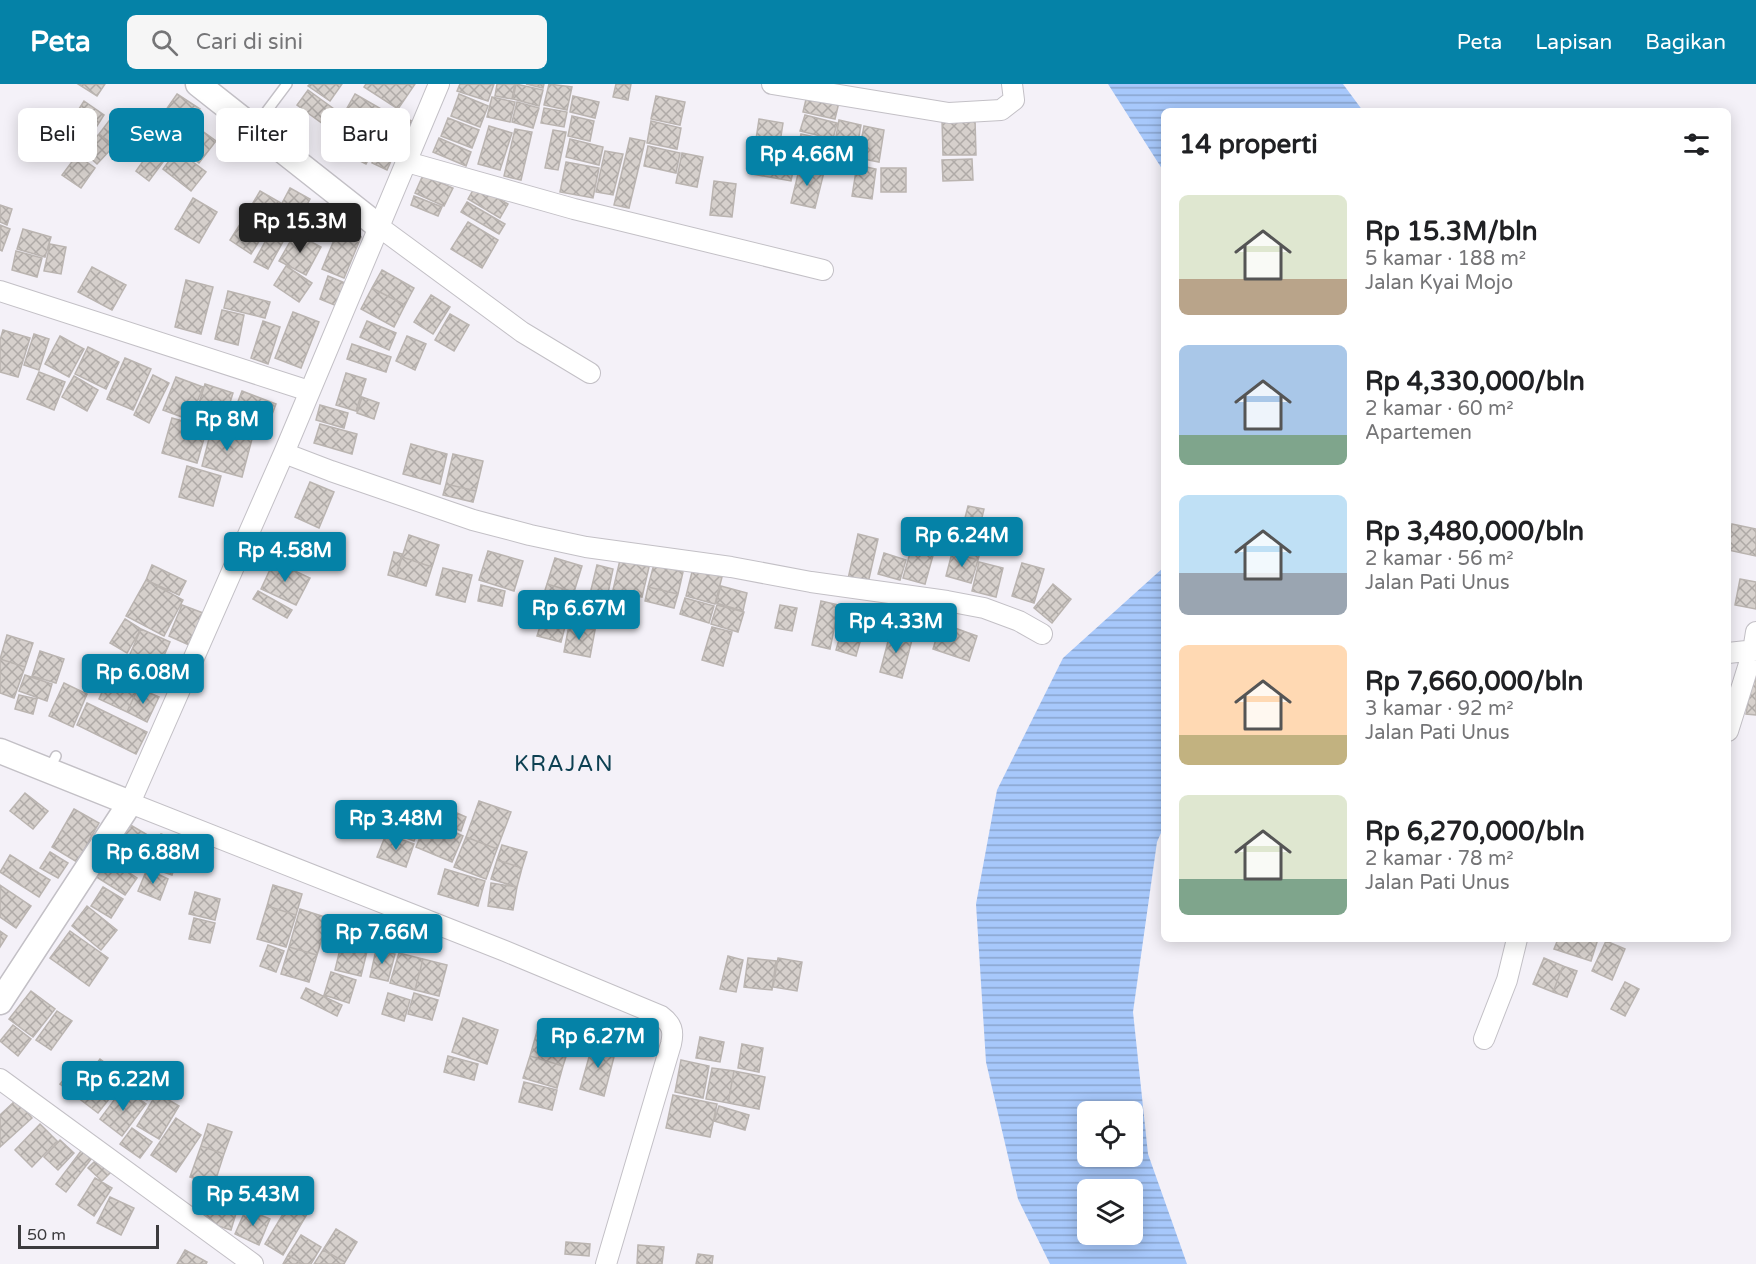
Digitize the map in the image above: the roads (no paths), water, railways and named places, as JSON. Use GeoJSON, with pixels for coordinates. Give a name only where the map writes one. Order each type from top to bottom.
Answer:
{"type":"FeatureCollection","features":[{"type":"Feature","properties":{"kind":"street"},"geometry":{"type":"LineString","coordinates":[[198,84],[229,108]]}},
{"type":"Feature","properties":{"kind":"street"},"geometry":{"type":"LineString","coordinates":[[410,155],[439,84]]}},
{"type":"Feature","properties":{"kind":"street"},"geometry":{"type":"LineString","coordinates":[[772,84],[949,113],[1001,110],[1014,100],[1012,84]]}},
{"type":"Feature","properties":{"kind":"street"},"geometry":{"type":"LineString","coordinates":[[297,162],[378,226],[522,332],[590,373]]}},
{"type":"Feature","properties":{"kind":"street"},"geometry":{"type":"LineString","coordinates":[[0,1002],[130,803],[284,453],[407,162],[574,209],[823,270]]}},
{"type":"Feature","properties":{"kind":"street"},"geometry":{"type":"LineString","coordinates":[[0,291],[309,392]]}},
{"type":"Feature","properties":{"kind":"street"},"geometry":{"type":"LineString","coordinates":[[284,453],[472,520],[530,535],[586,547],[731,567],[811,582],[984,608],[1019,621],[1042,634]]}},
{"type":"Feature","properties":{"kind":"street"},"geometry":{"type":"LineString","coordinates":[[1731,653],[1755,644]]}},
{"type":"Feature","properties":{"kind":"street"},"geometry":{"type":"LineString","coordinates":[[1731,721],[1755,644]]}},
{"type":"Feature","properties":{"kind":"street"},"geometry":{"type":"LineString","coordinates":[[0,751],[52,763],[130,803],[505,951],[661,1016],[668,1021],[672,1027],[671,1044],[606,1264]]}},
{"type":"Feature","properties":{"kind":"street"},"geometry":{"type":"LineString","coordinates":[[1484,1039],[1507,980],[1516,942]]}},
{"type":"Feature","properties":{"kind":"street"},"geometry":{"type":"LineString","coordinates":[[0,1079],[253,1264]]}},
{"type":"Feature","properties":{"kind":"lane"},"geometry":{"type":"LineString","coordinates":[[269,108],[287,84]]}},
{"type":"Feature","properties":{"kind":"water"},"geometry":{"type":"Polygon","coordinates":[[[1108,84],[1343,84],[1361,108],[1161,108],[1161,167],[1108,84]]]}},
{"type":"Feature","properties":{"kind":"water"},"geometry":{"type":"Polygon","coordinates":[[[1161,570],[1161,833],[1157,842],[1133,1012],[1142,1101],[1077,1101],[1077,1167],[1143,1167],[1143,1107],[1148,1154],[1187,1264],[1050,1264],[1018,1199],[986,1062],[976,904],[997,790],[1063,658],[1161,570]]]}},
{"type":"Feature","properties":{"kind":"district","name":"KRAJAN"},"geometry":{"type":"Point","coordinates":[564,763]}}]}
